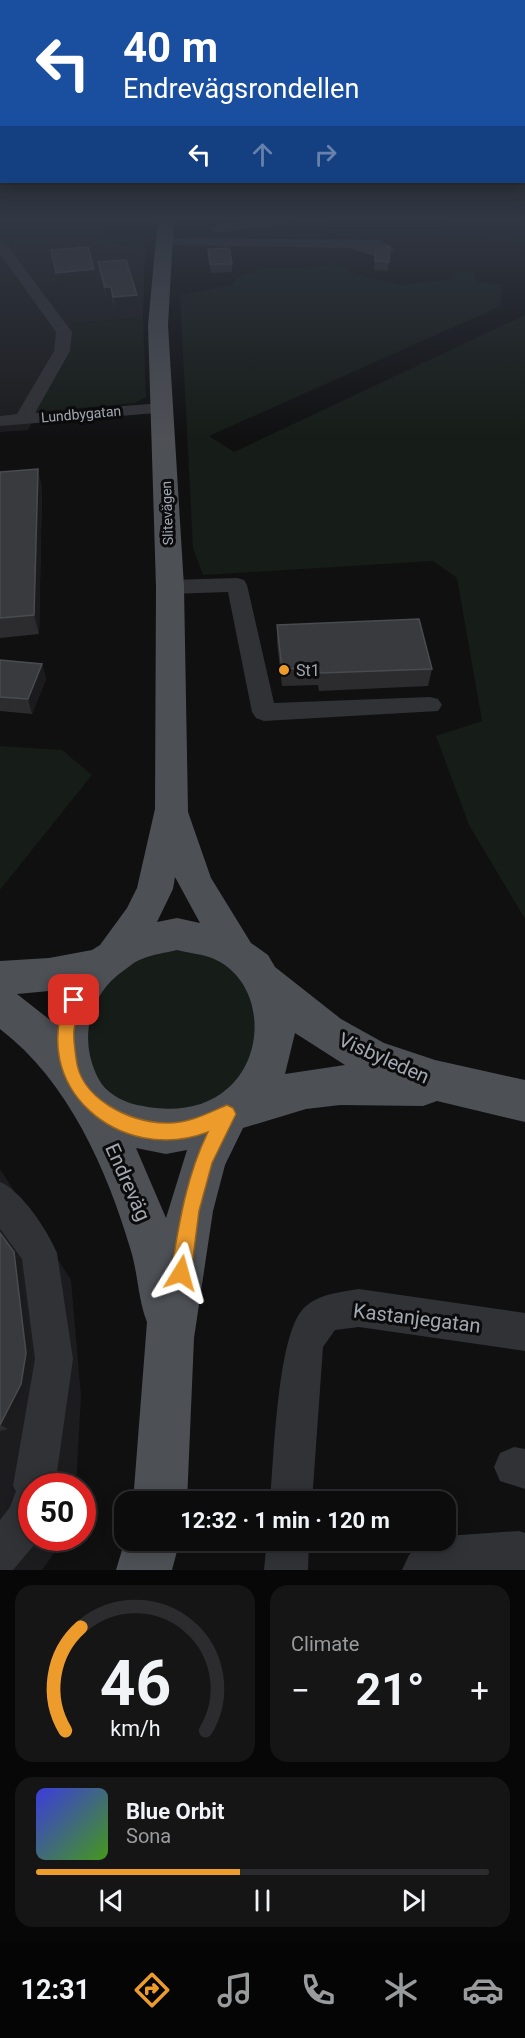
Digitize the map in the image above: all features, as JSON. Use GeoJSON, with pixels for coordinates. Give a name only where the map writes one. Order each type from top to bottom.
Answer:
{"type":"FeatureCollection","features":[{"type":"Feature","properties":{"kind":"main road","name":"Slitevägen"},"geometry":{"type":"LineString","coordinates":[[107,959],[140,919],[155,889],[172,809],[170,587],[159,291]]}},
{"type":"Feature","properties":{"kind":"main road","name":"Slitevägen"},"geometry":{"type":"LineString","coordinates":[[172,809],[195,882],[236,951]]}},
{"type":"Feature","properties":{"kind":"main road"},"geometry":{"type":"LineString","coordinates":[[0,978],[50,975],[107,959],[145,939],[177,934],[208,939],[236,951],[265,981],[276,1012],[276,1045],[263,1078],[233,1110],[192,1129],[154,1131],[118,1122],[80,1087],[33,1030],[0,1005]]}},
{"type":"Feature","properties":{"kind":"main road"},"geometry":{"type":"LineString","coordinates":[[80,1087],[65,1041],[70,1010],[78,991],[107,959]]}},
{"type":"Feature","properties":{"kind":"main road","name":"Visbyleden"},"geometry":{"type":"LineString","coordinates":[[265,981],[314,1023],[348,1046],[387,1065],[449,1086],[525,1101]]}},
{"type":"Feature","properties":{"kind":"main road","name":"Visbyleden"},"geometry":{"type":"LineString","coordinates":[[233,1110],[306,1089],[340,1085],[449,1086]]}},
{"type":"Feature","properties":{"kind":"main road","name":"Endreväg"},"geometry":{"type":"LineString","coordinates":[[80,1087],[147,1222],[163,1278],[169,1338]]}},
{"type":"Feature","properties":{"kind":"main road","name":"Endreväg"},"geometry":{"type":"LineString","coordinates":[[161,1491],[169,1338],[190,1211],[204,1161],[233,1110]]}},
{"type":"Feature","properties":{"kind":"main road"},"geometry":{"type":"LineString","coordinates":[[144,1570],[150,1551]]}},
{"type":"Feature","properties":{"kind":"main road"},"geometry":{"type":"LineString","coordinates":[[163,1551],[166,1570]]}},
{"type":"Feature","properties":{"kind":"street"},"geometry":{"type":"LineString","coordinates":[[24,419],[62,351],[64,332],[34,291]]}},
{"type":"Feature","properties":{"kind":"street","name":"Lundbygatan"},"geometry":{"type":"LineString","coordinates":[[0,421],[162,408]]}},
{"type":"Feature","properties":{"kind":"street"},"geometry":{"type":"LineString","coordinates":[[170,587],[237,585],[264,712],[430,705]]}},
{"type":"Feature","properties":{"kind":"street"},"geometry":{"type":"LineString","coordinates":[[0,1200],[39,1253],[54,1359],[36,1473]]}},
{"type":"Feature","properties":{"kind":"street","name":"Kastanjegatan"},"geometry":{"type":"LineString","coordinates":[[292,1491],[304,1347],[310,1328],[319,1317],[335,1311],[360,1308],[525,1332]]}},
{"type":"Feature","properties":{"kind":"street"},"geometry":{"type":"LineString","coordinates":[[0,1554],[18,1531]]}},
{"type":"Feature","properties":{"kind":"street"},"geometry":{"type":"LineString","coordinates":[[286,1570],[287,1551]]}},
{"type":"Feature","properties":{"kind":"street"},"geometry":{"type":"LineString","coordinates":[[424,1570],[434,1558],[519,1552]]}},
{"type":"Feature","properties":{"kind":"shaded area"},"geometry":{"type":"Polygon","coordinates":[[[0,291],[144,291],[143,318],[73,323],[70,350],[28,430],[0,432],[0,291]]]}},
{"type":"Feature","properties":{"kind":"shaded area"},"geometry":{"type":"Polygon","coordinates":[[[199,291],[502,291],[501,306],[209,436],[234,452],[525,315],[525,919],[469,825],[436,736],[482,721],[457,578],[433,561],[203,575],[193,548],[180,295],[199,291]]]}},
{"type":"Feature","properties":{"kind":"shaded area"},"geometry":{"type":"Polygon","coordinates":[[[143,318],[146,397],[135,403],[35,412],[70,350],[72,323],[143,318]]]}},
{"type":"Feature","properties":{"kind":"shaded area"},"geometry":{"type":"Polygon","coordinates":[[[0,746],[62,750],[92,775],[0,890],[0,746]]]}},
{"type":"Feature","properties":{"kind":"shaded area"},"geometry":{"type":"Polygon","coordinates":[[[199,948],[243,974],[264,1030],[237,1090],[160,1120],[91,1085],[83,1004],[147,949],[199,948]]]}},
{"type":"Feature","properties":{"kind":"shaded area"},"geometry":{"type":"Polygon","coordinates":[[[0,1169],[71,1280],[81,1396],[77,1473],[18,1473],[18,1551],[56,1551],[42,1570],[0,1570],[0,1169]]]}},
{"type":"Feature","properties":{"kind":"building"},"geometry":{"type":"Polygon","coordinates":[[[112,291],[136,291],[137,295],[113,297],[112,291]]]}},
{"type":"Feature","properties":{"kind":"building"},"geometry":{"type":"Polygon","coordinates":[[[38,469],[34,615],[0,618],[0,472],[38,469]]]}},
{"type":"Feature","properties":{"kind":"building"},"geometry":{"type":"Polygon","coordinates":[[[419,619],[432,669],[320,673],[319,667],[282,669],[277,625],[419,619]]]}},
{"type":"Feature","properties":{"kind":"building"},"geometry":{"type":"Polygon","coordinates":[[[0,660],[42,664],[28,699],[0,697],[0,660]]]}},
{"type":"Feature","properties":{"kind":"building"},"geometry":{"type":"Polygon","coordinates":[[[0,1233],[14,1252],[26,1353],[21,1384],[0,1425],[0,1233]]]}},
{"type":"Feature","properties":{"kind":"place","name":"St1"},"geometry":{"type":"Point","coordinates":[284,670]}},
{"type":"Feature","properties":{"kind":"route"},"geometry":{"type":"LineString","coordinates":[[74,1000],[65,1031],[68,1063],[82,1092],[98,1109],[118,1122],[141,1130],[167,1132],[192,1129],[227,1114],[204,1161],[190,1211],[181,1273]]}}]}
